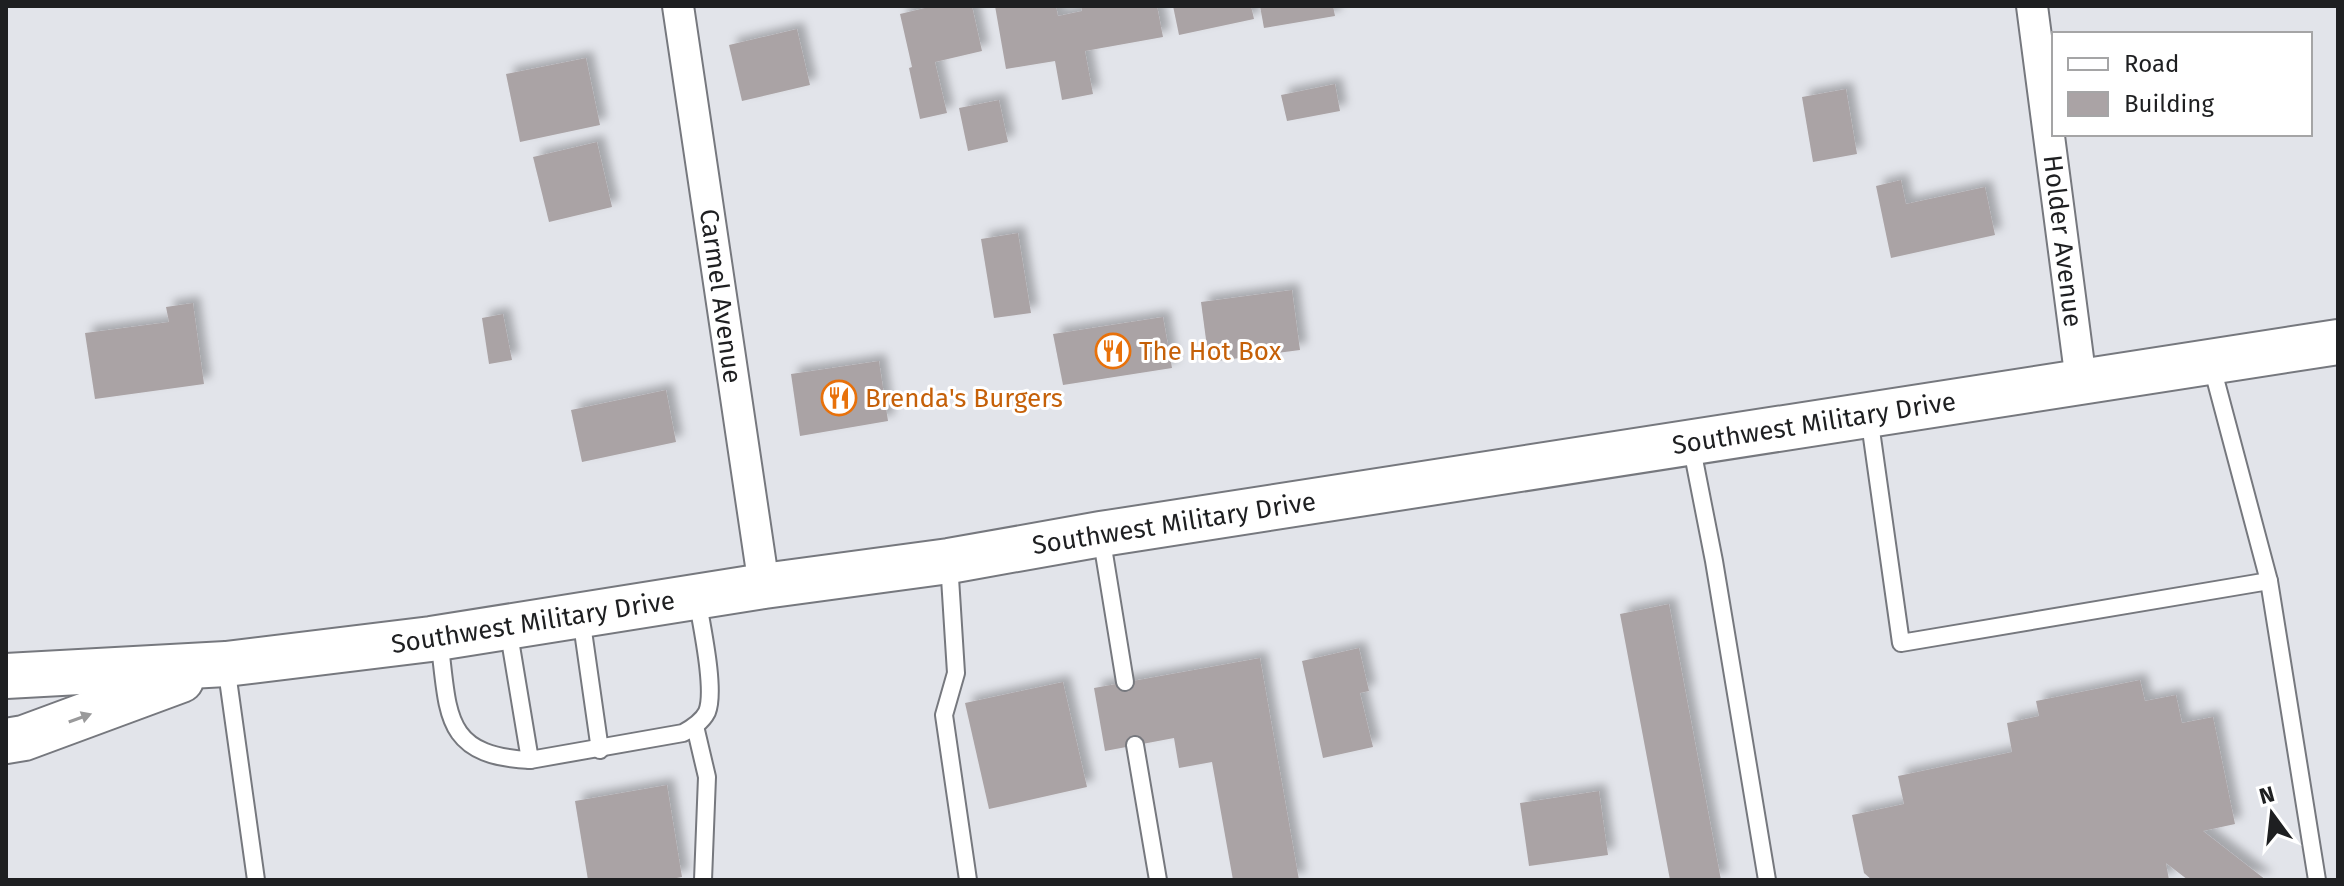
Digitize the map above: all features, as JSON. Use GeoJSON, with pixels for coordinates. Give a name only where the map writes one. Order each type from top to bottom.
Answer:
{"type":"FeatureCollection","features":[{"type":"Feature","properties":{"kind":"main road","name":"Southwest Military Drive"},"geometry":{"type":"LineString","coordinates":[[6,676],[226,664],[438,638],[764,586],[949,561],[1101,534],[2338,342]]}},
{"type":"Feature","properties":{"kind":"main road"},"geometry":{"type":"LineString","coordinates":[[6,741],[24,738],[226,664]]}},
{"type":"Feature","properties":{"kind":"street","name":"Carmel Avenue"},"geometry":{"type":"LineString","coordinates":[[678,6],[764,586]]}},
{"type":"Feature","properties":{"kind":"street","name":"Holder Avenue"},"geometry":{"type":"LineString","coordinates":[[2032,6],[2081,381]]}},
{"type":"Feature","properties":{"kind":"lane"},"geometry":{"type":"LineString","coordinates":[[2211,362],[2269,581],[2317,880]]}},
{"type":"Feature","properties":{"kind":"lane"},"geometry":{"type":"LineString","coordinates":[[1869,414],[1901,643],[2269,581]]}},
{"type":"Feature","properties":{"kind":"lane"},"geometry":{"type":"LineString","coordinates":[[1690,442],[1714,561],[1767,880]]}},
{"type":"Feature","properties":{"kind":"lane"},"geometry":{"type":"LineString","coordinates":[[1101,534],[1125,682]]}},
{"type":"Feature","properties":{"kind":"lane"},"geometry":{"type":"LineString","coordinates":[[949,561],[956,673],[944,715],[968,880]]}},
{"type":"Feature","properties":{"kind":"lane"},"geometry":{"type":"LineString","coordinates":[[438,638],[449,714],[461,738],[483,752],[509,759],[530,760],[600,750],[683,733],[695,726],[707,712],[710,691],[697,597]]}},
{"type":"Feature","properties":{"kind":"lane"},"geometry":{"type":"LineString","coordinates":[[581,615],[600,750]]}},
{"type":"Feature","properties":{"kind":"lane"},"geometry":{"type":"LineString","coordinates":[[508,627],[530,760]]}},
{"type":"Feature","properties":{"kind":"lane"},"geometry":{"type":"LineString","coordinates":[[226,664],[256,880]]}},
{"type":"Feature","properties":{"kind":"lane"},"geometry":{"type":"LineString","coordinates":[[695,726],[707,777],[703,880]]}},
{"type":"Feature","properties":{"kind":"lane"},"geometry":{"type":"LineString","coordinates":[[1135,745],[1158,880]]}},
{"type":"Feature","properties":{"kind":"building"},"geometry":{"type":"Polygon","coordinates":[[[933,6],[972,6],[982,51],[935,62],[947,113],[920,119],[900,14],[933,6]]]}},
{"type":"Feature","properties":{"kind":"building"},"geometry":{"type":"Polygon","coordinates":[[[995,6],[1056,6],[1058,16],[1082,11],[1081,6],[1157,6],[1163,37],[1085,51],[1093,94],[1062,100],[1055,61],[1006,69],[995,6]]]}},
{"type":"Feature","properties":{"kind":"building"},"geometry":{"type":"Polygon","coordinates":[[[1173,6],[1251,6],[1254,19],[1179,35],[1173,6]]]}},
{"type":"Feature","properties":{"kind":"building"},"geometry":{"type":"Polygon","coordinates":[[[1260,6],[1333,6],[1335,16],[1264,28],[1260,6]]]}},
{"type":"Feature","properties":{"kind":"building"},"geometry":{"type":"Polygon","coordinates":[[[797,29],[810,85],[742,101],[729,45],[797,29]]]}},
{"type":"Feature","properties":{"kind":"building"},"geometry":{"type":"Polygon","coordinates":[[[586,58],[600,125],[520,142],[506,74],[586,58]]]}},
{"type":"Feature","properties":{"kind":"building"},"geometry":{"type":"Polygon","coordinates":[[[1335,84],[1340,111],[1287,121],[1281,95],[1335,84]]]}},
{"type":"Feature","properties":{"kind":"building"},"geometry":{"type":"Polygon","coordinates":[[[1846,89],[1857,154],[1813,162],[1802,97],[1846,89]]]}},
{"type":"Feature","properties":{"kind":"building"},"geometry":{"type":"Polygon","coordinates":[[[999,100],[1008,142],[968,151],[959,108],[999,100]]]}},
{"type":"Feature","properties":{"kind":"building"},"geometry":{"type":"Polygon","coordinates":[[[597,142],[612,207],[549,222],[533,157],[597,142]]]}},
{"type":"Feature","properties":{"kind":"building"},"geometry":{"type":"Polygon","coordinates":[[[1901,180],[1906,204],[1985,187],[1995,235],[1891,258],[1876,186],[1901,180]]]}},
{"type":"Feature","properties":{"kind":"building"},"geometry":{"type":"Polygon","coordinates":[[[1018,233],[1031,313],[994,318],[981,239],[1018,233]]]}},
{"type":"Feature","properties":{"kind":"building"},"geometry":{"type":"Polygon","coordinates":[[[1292,290],[1300,350],[1209,362],[1201,302],[1292,290]]]}},
{"type":"Feature","properties":{"kind":"building"},"geometry":{"type":"Polygon","coordinates":[[[193,303],[204,384],[95,399],[85,333],[169,322],[166,307],[193,303]]]}},
{"type":"Feature","properties":{"kind":"building"},"geometry":{"type":"Polygon","coordinates":[[[503,314],[512,360],[489,364],[482,318],[503,314]]]}},
{"type":"Feature","properties":{"kind":"building","name":"The Hot Box"},"geometry":{"type":"Polygon","coordinates":[[[1163,317],[1172,368],[1063,385],[1053,334],[1163,317]]]}},
{"type":"Feature","properties":{"kind":"building","name":"Brenda's Burgers"},"geometry":{"type":"Polygon","coordinates":[[[879,361],[888,421],[800,436],[791,374],[879,361]]]}},
{"type":"Feature","properties":{"kind":"building"},"geometry":{"type":"Polygon","coordinates":[[[666,390],[676,442],[582,462],[571,410],[666,390]]]}},
{"type":"Feature","properties":{"kind":"building"},"geometry":{"type":"Polygon","coordinates":[[[1669,604],[1721,880],[1670,880],[1620,614],[1669,604]]]}},
{"type":"Feature","properties":{"kind":"building"},"geometry":{"type":"Polygon","coordinates":[[[1359,648],[1369,691],[1360,693],[1373,747],[1323,758],[1302,661],[1359,648]]]}},
{"type":"Feature","properties":{"kind":"building"},"geometry":{"type":"Polygon","coordinates":[[[1260,658],[1299,880],[1233,880],[1212,762],[1179,768],[1174,738],[1105,751],[1094,688],[1260,658]]]}},
{"type":"Feature","properties":{"kind":"building"},"geometry":{"type":"Polygon","coordinates":[[[2140,680],[2145,701],[2176,695],[2182,723],[2213,717],[2235,824],[2203,831],[2266,880],[2188,880],[2166,863],[2169,880],[1872,880],[1864,873],[1852,815],[1904,804],[1898,776],[2012,752],[2007,723],[2039,716],[2036,701],[2140,680]]]}},
{"type":"Feature","properties":{"kind":"building"},"geometry":{"type":"Polygon","coordinates":[[[1063,682],[1087,787],[989,809],[965,703],[1063,682]]]}},
{"type":"Feature","properties":{"kind":"building"},"geometry":{"type":"Polygon","coordinates":[[[667,785],[682,877],[666,880],[588,880],[575,801],[667,785]]]}},
{"type":"Feature","properties":{"kind":"building"},"geometry":{"type":"Polygon","coordinates":[[[1599,791],[1608,855],[1529,866],[1520,803],[1599,791]]]}},
{"type":"Feature","properties":{"kind":"place","name":"The Hot Box"},"geometry":{"type":"Point","coordinates":[1113,351]}},
{"type":"Feature","properties":{"kind":"place","name":"Brenda's Burgers"},"geometry":{"type":"Point","coordinates":[839,398]}}]}
